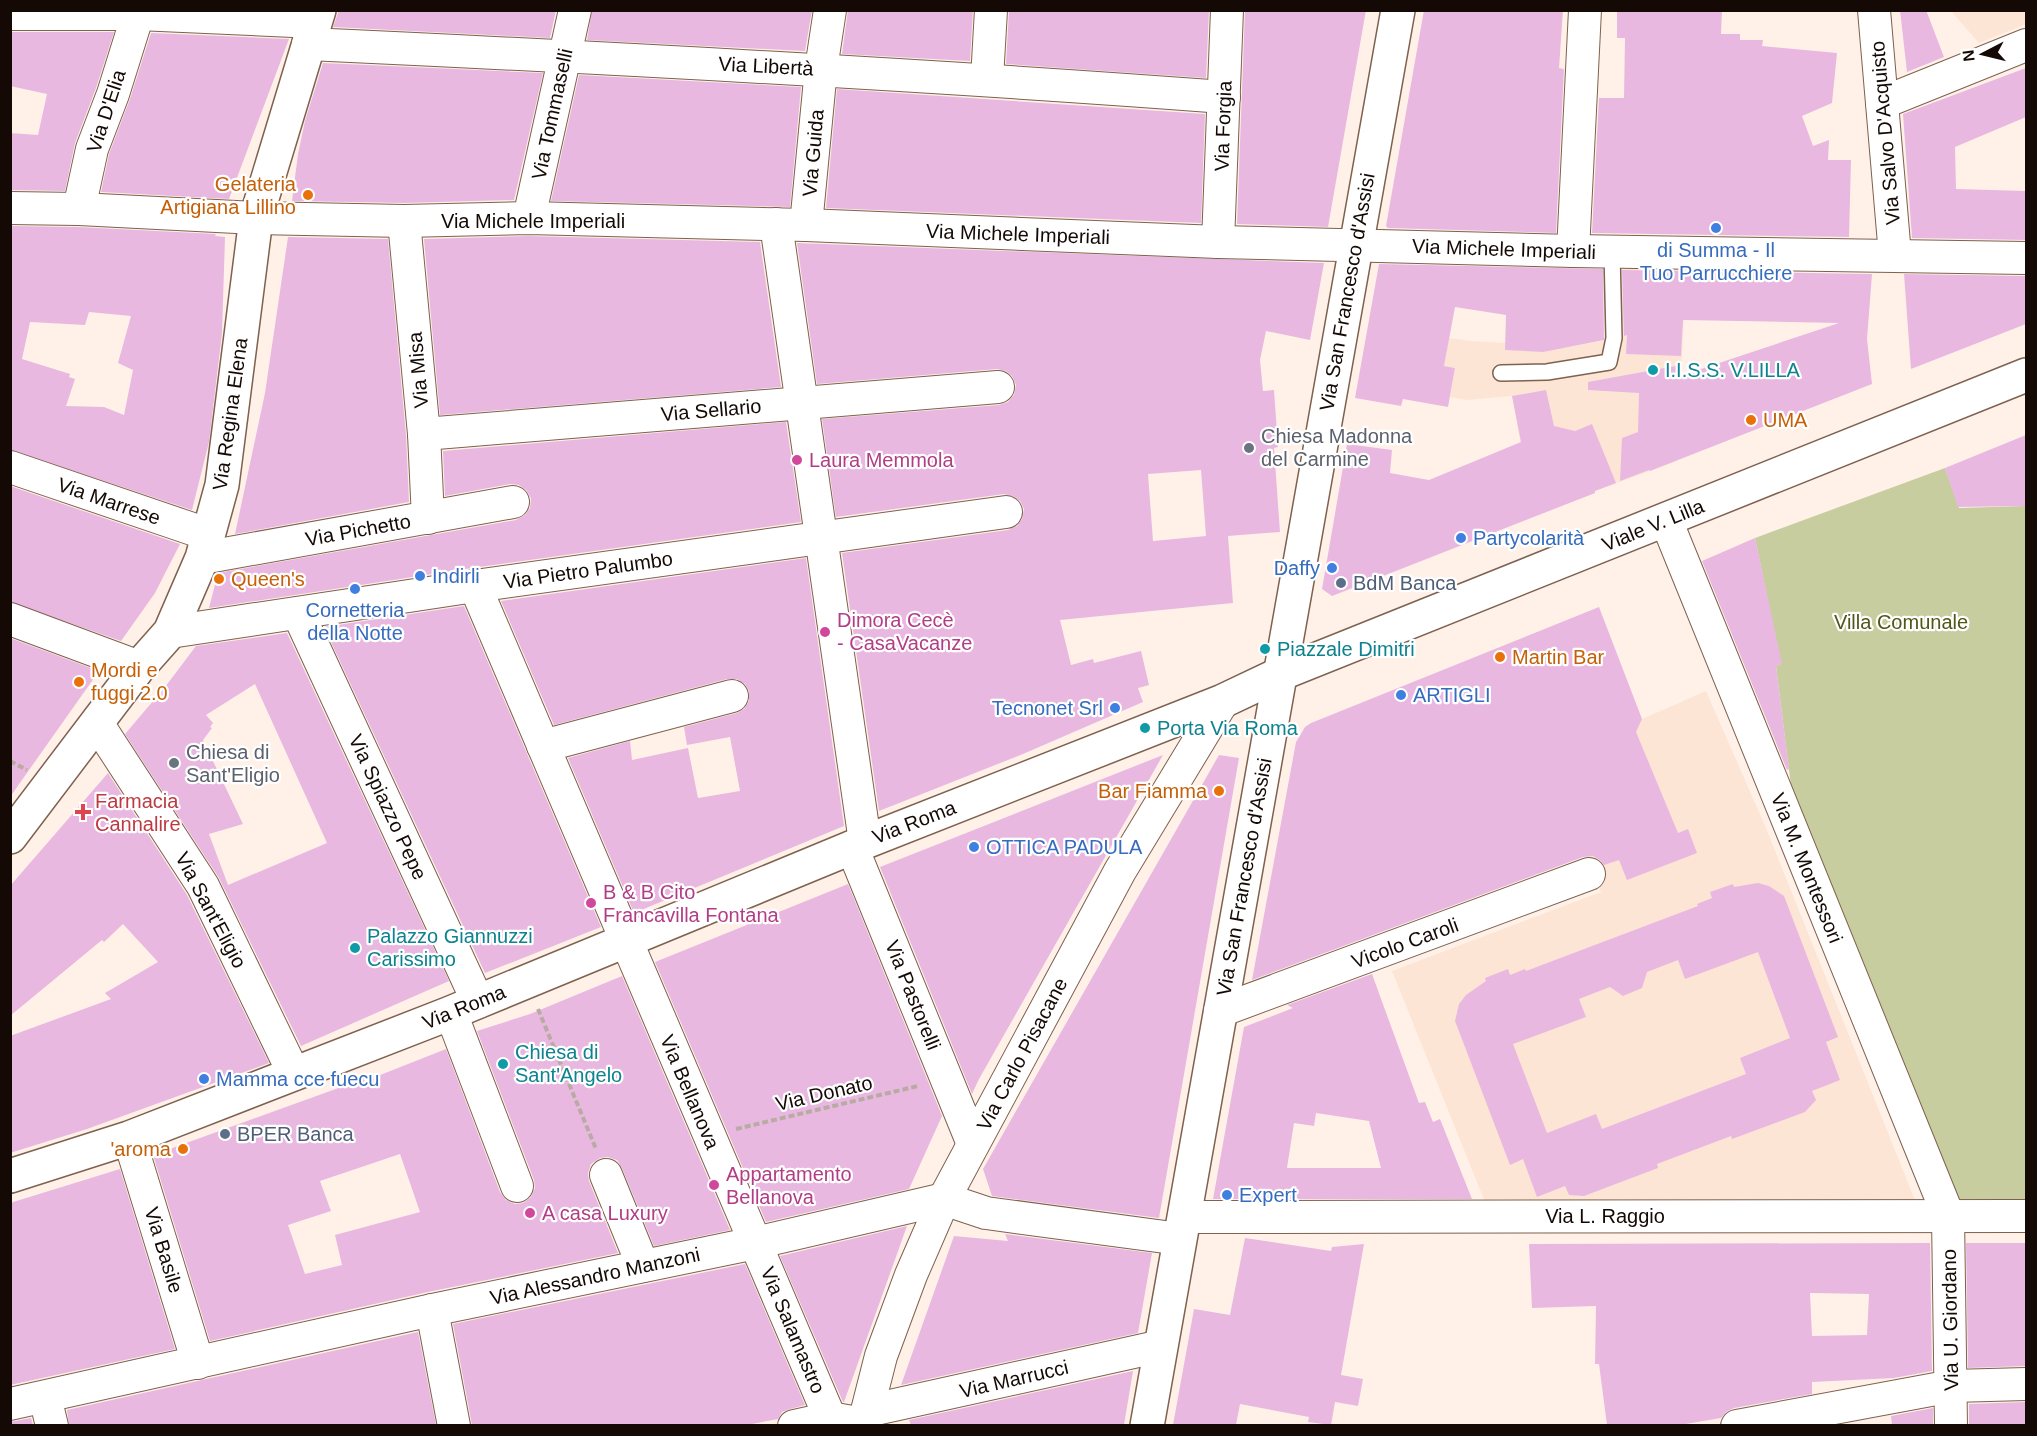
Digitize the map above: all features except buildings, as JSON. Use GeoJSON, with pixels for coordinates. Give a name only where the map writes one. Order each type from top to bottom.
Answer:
{"type":"FeatureCollection","features":[{"type":"Feature","properties":{"kind":"street","name":"Via Tommaselli"},"geometry":{"type":"LineString","coordinates":[[529,218],[575,10]]}},
{"type":"Feature","properties":{"kind":"street","name":"Via Guida"},"geometry":{"type":"LineString","coordinates":[[821,538],[801,403],[791,225],[830,10]]}},
{"type":"Feature","properties":{"kind":"street"},"geometry":{"type":"LineString","coordinates":[[987,79],[991,10]]}},
{"type":"Feature","properties":{"kind":"street","name":"Via Forgia"},"geometry":{"type":"LineString","coordinates":[[1218,242],[1227,10]]}},
{"type":"Feature","properties":{"kind":"street","name":"Via San Francesco d'Assisi"},"geometry":{"type":"LineString","coordinates":[[1147,1425],[1398,10]]}},
{"type":"Feature","properties":{"kind":"street"},"geometry":{"type":"LineString","coordinates":[[1573,251],[1585,10]]}},
{"type":"Feature","properties":{"kind":"street","name":"Via Salvo D'Acquisto"},"geometry":{"type":"LineString","coordinates":[[1874,10],[1895,255]]}},
{"type":"Feature","properties":{"kind":"street","name":"Via Libertà"},"geometry":{"type":"LineString","coordinates":[[10,14],[138,14],[314,26],[565,56],[987,79],[1224,97]]}},
{"type":"Feature","properties":{"kind":"street","name":"Via D'Elia"},"geometry":{"type":"LineString","coordinates":[[79,209],[92,149],[113,94],[138,14]]}},
{"type":"Feature","properties":{"kind":"street","name":"Via Regina Elena"},"geometry":{"type":"LineString","coordinates":[[10,837],[139,667],[170,632],[205,546],[222,485],[256,218],[314,26]]}},
{"type":"Feature","properties":{"kind":"street"},"geometry":{"type":"LineString","coordinates":[[1882,103],[2026,45]]}},
{"type":"Feature","properties":{"kind":"street","name":"Via Michele Imperiali"},"geometry":{"type":"LineString","coordinates":[[10,208],[79,209],[256,218],[404,221],[529,218],[791,225],[1218,242],[1611,252],[2026,258]]}},
{"type":"Feature","properties":{"kind":"street","name":"Via Misa"},"geometry":{"type":"LineString","coordinates":[[404,221],[424,434],[428,518]]}},
{"type":"Feature","properties":{"kind":"street","name":"Viale V. Lilla"},"geometry":{"type":"LineString","coordinates":[[1280,674],[2026,375]]}},
{"type":"Feature","properties":{"kind":"street","name":"Via Sellario"},"geometry":{"type":"LineString","coordinates":[[424,434],[998,387]]}},
{"type":"Feature","properties":{"kind":"street","name":"Via Marrese"},"geometry":{"type":"LineString","coordinates":[[10,467],[205,546]]}},
{"type":"Feature","properties":{"kind":"street","name":"Via Pichetto"},"geometry":{"type":"LineString","coordinates":[[205,546],[428,518],[513,502]]}},
{"type":"Feature","properties":{"kind":"street","name":"Via Pietro Palumbo"},"geometry":{"type":"LineString","coordinates":[[170,632],[475,586],[1006,512]]}},
{"type":"Feature","properties":{"kind":"street","name":"Via M. Montessori"},"geometry":{"type":"LineString","coordinates":[[1666,520],[1948,1215]]}},
{"type":"Feature","properties":{"kind":"street","name":"Via Pastorelli"},"geometry":{"type":"LineString","coordinates":[[821,538],[858,844],[974,1144]]}},
{"type":"Feature","properties":{"kind":"street","name":"Via Bellanova"},"geometry":{"type":"LineString","coordinates":[[475,586],[755,1243]]}},
{"type":"Feature","properties":{"kind":"street","name":"Via Spiazzo Pepe"},"geometry":{"type":"LineString","coordinates":[[298,613],[465,1007],[517,1186]]}},
{"type":"Feature","properties":{"kind":"street"},"geometry":{"type":"LineString","coordinates":[[10,619],[139,667]]}},
{"type":"Feature","properties":{"kind":"street","name":"Via Roma"},"geometry":{"type":"LineString","coordinates":[[10,1176],[129,1138],[465,1007],[858,844],[1222,701],[1280,674]]}},
{"type":"Feature","properties":{"kind":"street"},"geometry":{"type":"LineString","coordinates":[[543,746],[732,696]]}},
{"type":"Feature","properties":{"kind":"street","name":"Via Carlo Pisacane"},"geometry":{"type":"LineString","coordinates":[[863,1420],[881,1356],[911,1275],[945,1199],[1120,871],[1222,701]]}},
{"type":"Feature","properties":{"kind":"street","name":"Via Sant'Eligio"},"geometry":{"type":"LineString","coordinates":[[97,723],[203,886],[294,1074]]}},
{"type":"Feature","properties":{"kind":"street","name":"Vicolo Caroli"},"geometry":{"type":"LineString","coordinates":[[1220,1011],[1589,874]]}},
{"type":"Feature","properties":{"kind":"street","name":"Via Basile"},"geometry":{"type":"LineString","coordinates":[[129,1138],[198,1363]]}},
{"type":"Feature","properties":{"kind":"street"},"geometry":{"type":"LineString","coordinates":[[606,1175],[643,1266]]}},
{"type":"Feature","properties":{"kind":"street"},"geometry":{"type":"LineString","coordinates":[[945,1199],[986,1213],[1182,1228]]}},
{"type":"Feature","properties":{"kind":"street","name":"Via Alessandro Manzoni"},"geometry":{"type":"LineString","coordinates":[[10,1404],[48,1411],[198,1363],[432,1310],[755,1243],[945,1199]]}},
{"type":"Feature","properties":{"kind":"street","name":"Via L. Raggio"},"geometry":{"type":"LineString","coordinates":[[1182,1228],[1948,1215],[2026,1216]]}},
{"type":"Feature","properties":{"kind":"street","name":"Via U. Giordano"},"geometry":{"type":"LineString","coordinates":[[1948,1215],[1951,1425]]}},
{"type":"Feature","properties":{"kind":"street","name":"Via Salamastro"},"geometry":{"type":"LineString","coordinates":[[755,1243],[830,1418]]}},
{"type":"Feature","properties":{"kind":"street"},"geometry":{"type":"LineString","coordinates":[[432,1310],[454,1425]]}},
{"type":"Feature","properties":{"kind":"street","name":"Via Marrucci"},"geometry":{"type":"LineString","coordinates":[[794,1425],[830,1418],[863,1420],[1161,1346]]}},
{"type":"Feature","properties":{"kind":"street"},"geometry":{"type":"LineString","coordinates":[[1737,1425],[1952,1386],[2026,1384]]}},
{"type":"Feature","properties":{"kind":"lane"},"geometry":{"type":"LineString","coordinates":[[1501,373],[1547,372],[1609,363],[1614,338],[1611,252]]}},
{"type":"Feature","properties":{"kind":"path"},"geometry":{"type":"LineString","coordinates":[[527,981],[606,1175]]}},
{"type":"Feature","properties":{"kind":"path","name":"Via Donato"},"geometry":{"type":"LineString","coordinates":[[709,1136],[947,1079]]}},
{"type":"Feature","properties":{"kind":"shaded area"},"geometry":{"type":"Polygon","coordinates":[[[1951,11],[2026,11],[2026,24],[1979,43],[1951,11]]]}},
{"type":"Feature","properties":{"kind":"shaded area"},"geometry":{"type":"Polygon","coordinates":[[[1623,268],[1686,269],[1677,461],[1579,499],[1570,449],[1523,456],[1512,396],[1467,400],[1450,397],[1455,368],[1444,366],[1449,338],[1569,347],[1622,337],[1623,268]]]}},
{"type":"Feature","properties":{"kind":"shaded area"},"geometry":{"type":"Polygon","coordinates":[[[1706,691],[1766,828],[1915,1200],[1485,1202],[1392,971],[1601,892],[1552,764],[1642,719],[1706,691]]]}},
{"type":"Feature","properties":{"kind":"green space","name":"Villa Comunale"},"geometry":{"type":"Polygon","coordinates":[[[1945,468],[1959,508],[2026,506],[2026,1203],[1957,1203],[1791,786],[1776,666],[1781,664],[1755,538],[1945,468]]]}},
{"type":"Feature","properties":{"kind":"place","name":"Gelateria Artigiana Lillino"},"geometry":{"type":"Point","coordinates":[308,195]}},
{"type":"Feature","properties":{"kind":"place","name":"di Summa - Il Tuo Parrucchiere"},"geometry":{"type":"Point","coordinates":[1716,228]}},
{"type":"Feature","properties":{"kind":"place","name":"I.I.S.S. V.LILLA"},"geometry":{"type":"Point","coordinates":[1653,370]}},
{"type":"Feature","properties":{"kind":"place","name":"UMA"},"geometry":{"type":"Point","coordinates":[1751,420]}},
{"type":"Feature","properties":{"kind":"place","name":"Chiesa Madonna del Carmine"},"geometry":{"type":"Point","coordinates":[1249,448]}},
{"type":"Feature","properties":{"kind":"place","name":"Laura Memmola"},"geometry":{"type":"Point","coordinates":[797,460]}},
{"type":"Feature","properties":{"kind":"place","name":"Partycolarità"},"geometry":{"type":"Point","coordinates":[1461,538]}},
{"type":"Feature","properties":{"kind":"place","name":"Daffy"},"geometry":{"type":"Point","coordinates":[1332,568]}},
{"type":"Feature","properties":{"kind":"place","name":"Indirli"},"geometry":{"type":"Point","coordinates":[420,576]}},
{"type":"Feature","properties":{"kind":"place","name":"Queen's"},"geometry":{"type":"Point","coordinates":[219,579]}},
{"type":"Feature","properties":{"kind":"place","name":"BdM Banca"},"geometry":{"type":"Point","coordinates":[1341,583]}},
{"type":"Feature","properties":{"kind":"place","name":"Cornetteria della Notte"},"geometry":{"type":"Point","coordinates":[355,589]}},
{"type":"Feature","properties":{"kind":"place","name":"Dimora Cecè - CasaVacanze"},"geometry":{"type":"Point","coordinates":[825,632]}},
{"type":"Feature","properties":{"kind":"place","name":"Piazzale Dimitri"},"geometry":{"type":"Point","coordinates":[1265,649]}},
{"type":"Feature","properties":{"kind":"place","name":"Martin Bar"},"geometry":{"type":"Point","coordinates":[1500,657]}},
{"type":"Feature","properties":{"kind":"place","name":"Mordi e fuggi 2.0"},"geometry":{"type":"Point","coordinates":[79,682]}},
{"type":"Feature","properties":{"kind":"place","name":"ARTIGLI"},"geometry":{"type":"Point","coordinates":[1401,695]}},
{"type":"Feature","properties":{"kind":"place","name":"Tecnonet Srl"},"geometry":{"type":"Point","coordinates":[1115,708]}},
{"type":"Feature","properties":{"kind":"place","name":"Porta Via Roma"},"geometry":{"type":"Point","coordinates":[1145,728]}},
{"type":"Feature","properties":{"kind":"place","name":"Chiesa di Sant'Eligio"},"geometry":{"type":"Point","coordinates":[174,763]}},
{"type":"Feature","properties":{"kind":"place","name":"Bar Fiamma"},"geometry":{"type":"Point","coordinates":[1219,791]}},
{"type":"Feature","properties":{"kind":"place","name":"Farmacia Cannalire"},"geometry":{"type":"Point","coordinates":[83,812]}},
{"type":"Feature","properties":{"kind":"place","name":"OTTICA PADULA"},"geometry":{"type":"Point","coordinates":[974,847]}},
{"type":"Feature","properties":{"kind":"place","name":"B & B Cito Francavilla Fontana"},"geometry":{"type":"Point","coordinates":[591,903]}},
{"type":"Feature","properties":{"kind":"place","name":"Palazzo Giannuzzi Carissimo"},"geometry":{"type":"Point","coordinates":[355,948]}},
{"type":"Feature","properties":{"kind":"place","name":"Chiesa di Sant'Angelo"},"geometry":{"type":"Point","coordinates":[503,1064]}},
{"type":"Feature","properties":{"kind":"place","name":"Mamma cce fuecu"},"geometry":{"type":"Point","coordinates":[204,1079]}},
{"type":"Feature","properties":{"kind":"place","name":"BPER Banca"},"geometry":{"type":"Point","coordinates":[225,1134]}},
{"type":"Feature","properties":{"kind":"place","name":"'aroma"},"geometry":{"type":"Point","coordinates":[183,1149]}},
{"type":"Feature","properties":{"kind":"place","name":"Appartamento Bellanova"},"geometry":{"type":"Point","coordinates":[714,1185]}},
{"type":"Feature","properties":{"kind":"place","name":"Expert"},"geometry":{"type":"Point","coordinates":[1227,1195]}},
{"type":"Feature","properties":{"kind":"place","name":"A casa Luxury"},"geometry":{"type":"Point","coordinates":[530,1213]}}]}
